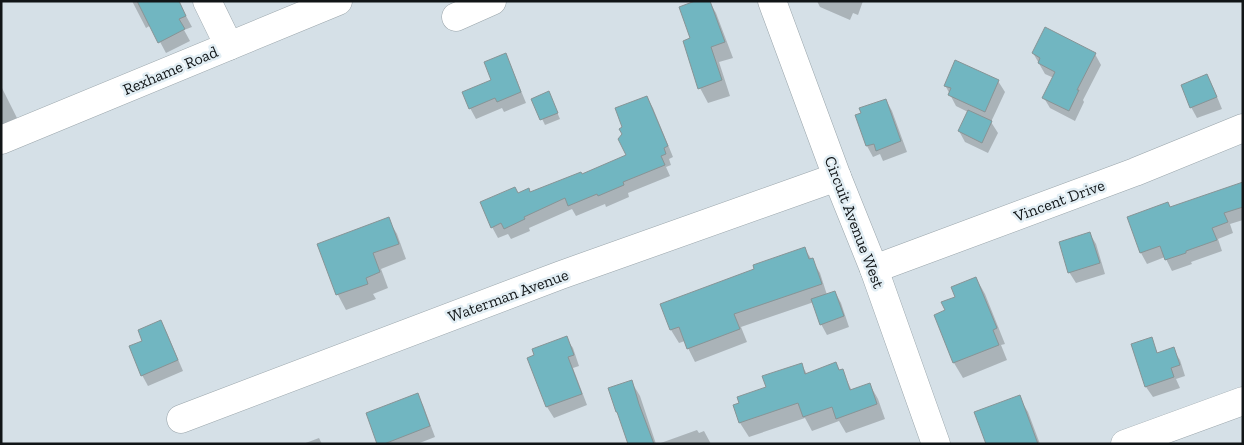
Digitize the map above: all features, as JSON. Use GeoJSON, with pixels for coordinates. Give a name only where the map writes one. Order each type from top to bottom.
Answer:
{"type":"FeatureCollection","features":[{"type":"Feature","properties":{"kind":"street"},"geometry":{"type":"LineString","coordinates":[[207,1],[229,46]]}},
{"type":"Feature","properties":{"kind":"street","name":"Rexhame Road"},"geometry":{"type":"LineString","coordinates":[[1,140],[338,1]]}},
{"type":"Feature","properties":{"kind":"street"},"geometry":{"type":"LineString","coordinates":[[456,17],[492,1]]}},
{"type":"Feature","properties":{"kind":"street","name":"Circuit Avenue West"},"geometry":{"type":"LineString","coordinates":[[772,1],[874,269],[936,444]]}},
{"type":"Feature","properties":{"kind":"street","name":"Vincent Drive"},"geometry":{"type":"LineString","coordinates":[[874,269],[1135,172],[1243,128]]}},
{"type":"Feature","properties":{"kind":"street","name":"Waterman Avenue"},"geometry":{"type":"LineString","coordinates":[[181,419],[561,275],[838,177]]}},
{"type":"Feature","properties":{"kind":"street"},"geometry":{"type":"LineString","coordinates":[[1125,444],[1243,401]]}},
{"type":"Feature","properties":{"kind":"building"},"geometry":{"type":"Polygon","coordinates":[[[137,1],[179,1],[186,16],[179,19],[185,29],[158,43],[137,1]]]}},
{"type":"Feature","properties":{"kind":"building"},"geometry":{"type":"Polygon","coordinates":[[[695,1],[710,1],[725,42],[711,47],[722,80],[698,89],[683,41],[690,38],[679,7],[695,1]]]}},
{"type":"Feature","properties":{"kind":"building"},"geometry":{"type":"Polygon","coordinates":[[[1045,27],[1096,53],[1077,90],[1079,90],[1069,111],[1042,98],[1055,72],[1038,63],[1040,58],[1032,53],[1045,27]]]}},
{"type":"Feature","properties":{"kind":"building"},"geometry":{"type":"Polygon","coordinates":[[[506,53],[521,92],[497,102],[495,98],[469,109],[462,92],[491,80],[484,62],[506,53]]]}},
{"type":"Feature","properties":{"kind":"building"},"geometry":{"type":"Polygon","coordinates":[[[955,60],[999,80],[985,112],[948,95],[951,88],[944,86],[955,60]]]}},
{"type":"Feature","properties":{"kind":"building"},"geometry":{"type":"Polygon","coordinates":[[[1207,74],[1217,97],[1190,108],[1181,85],[1207,74]]]}},
{"type":"Feature","properties":{"kind":"building"},"geometry":{"type":"Polygon","coordinates":[[[549,91],[558,113],[540,120],[531,99],[549,91]]]}},
{"type":"Feature","properties":{"kind":"building"},"geometry":{"type":"Polygon","coordinates":[[[647,96],[668,146],[664,148],[666,154],[661,156],[665,165],[623,182],[624,185],[598,196],[597,194],[568,206],[565,198],[524,217],[525,219],[504,229],[501,223],[491,228],[480,202],[515,187],[518,193],[529,188],[530,192],[581,172],[582,174],[626,155],[618,139],[622,134],[619,129],[622,127],[615,108],[647,96]]]}},
{"type":"Feature","properties":{"kind":"building"},"geometry":{"type":"Polygon","coordinates":[[[886,99],[901,141],[876,151],[874,144],[866,146],[855,115],[861,113],[859,108],[886,99]]]}},
{"type":"Feature","properties":{"kind":"building"},"geometry":{"type":"Polygon","coordinates":[[[968,110],[992,121],[982,143],[958,131],[968,110]]]}},
{"type":"Feature","properties":{"kind":"building"},"geometry":{"type":"Polygon","coordinates":[[[1243,182],[1243,207],[1224,213],[1228,222],[1212,228],[1217,240],[1165,260],[1160,246],[1140,253],[1127,217],[1168,202],[1170,207],[1243,182]]]}},
{"type":"Feature","properties":{"kind":"building"},"geometry":{"type":"Polygon","coordinates":[[[389,217],[399,244],[373,253],[380,272],[366,278],[368,284],[336,295],[317,244],[389,217]]]}},
{"type":"Feature","properties":{"kind":"building"},"geometry":{"type":"Polygon","coordinates":[[[1090,232],[1100,263],[1068,273],[1059,242],[1090,232]]]}},
{"type":"Feature","properties":{"kind":"building"},"geometry":{"type":"Polygon","coordinates":[[[805,247],[809,259],[813,258],[822,284],[734,314],[740,329],[687,349],[679,327],[670,330],[660,304],[754,269],[753,265],[805,247]]]}},
{"type":"Feature","properties":{"kind":"building"},"geometry":{"type":"Polygon","coordinates":[[[976,277],[997,328],[993,330],[999,345],[953,363],[934,315],[945,310],[941,302],[955,297],[951,287],[976,277]]]}},
{"type":"Feature","properties":{"kind":"building"},"geometry":{"type":"Polygon","coordinates":[[[835,291],[844,316],[820,325],[811,299],[835,291]]]}},
{"type":"Feature","properties":{"kind":"building"},"geometry":{"type":"Polygon","coordinates":[[[161,320],[178,360],[141,376],[129,346],[142,341],[138,330],[161,320]]]}},
{"type":"Feature","properties":{"kind":"building"},"geometry":{"type":"Polygon","coordinates":[[[567,336],[574,355],[568,357],[582,394],[546,407],[527,358],[534,355],[532,349],[567,336]]]}},
{"type":"Feature","properties":{"kind":"building"},"geometry":{"type":"Polygon","coordinates":[[[1152,337],[1157,353],[1174,347],[1180,365],[1171,368],[1174,377],[1145,387],[1131,344],[1152,337]]]}},
{"type":"Feature","properties":{"kind":"building"},"geometry":{"type":"Polygon","coordinates":[[[836,362],[839,370],[843,369],[850,390],[870,383],[877,404],[836,419],[832,407],[803,417],[798,403],[739,423],[733,405],[739,403],[737,397],[766,387],[762,376],[802,363],[805,374],[836,362]]]}},
{"type":"Feature","properties":{"kind":"building"},"geometry":{"type":"Polygon","coordinates":[[[632,380],[654,444],[628,444],[616,412],[608,388],[632,380]]]}},
{"type":"Feature","properties":{"kind":"building"},"geometry":{"type":"Polygon","coordinates":[[[418,393],[430,426],[384,444],[377,444],[366,413],[418,393]]]}},
{"type":"Feature","properties":{"kind":"building"},"geometry":{"type":"Polygon","coordinates":[[[1020,395],[1038,444],[986,444],[974,412],[1020,395]]]}}]}
